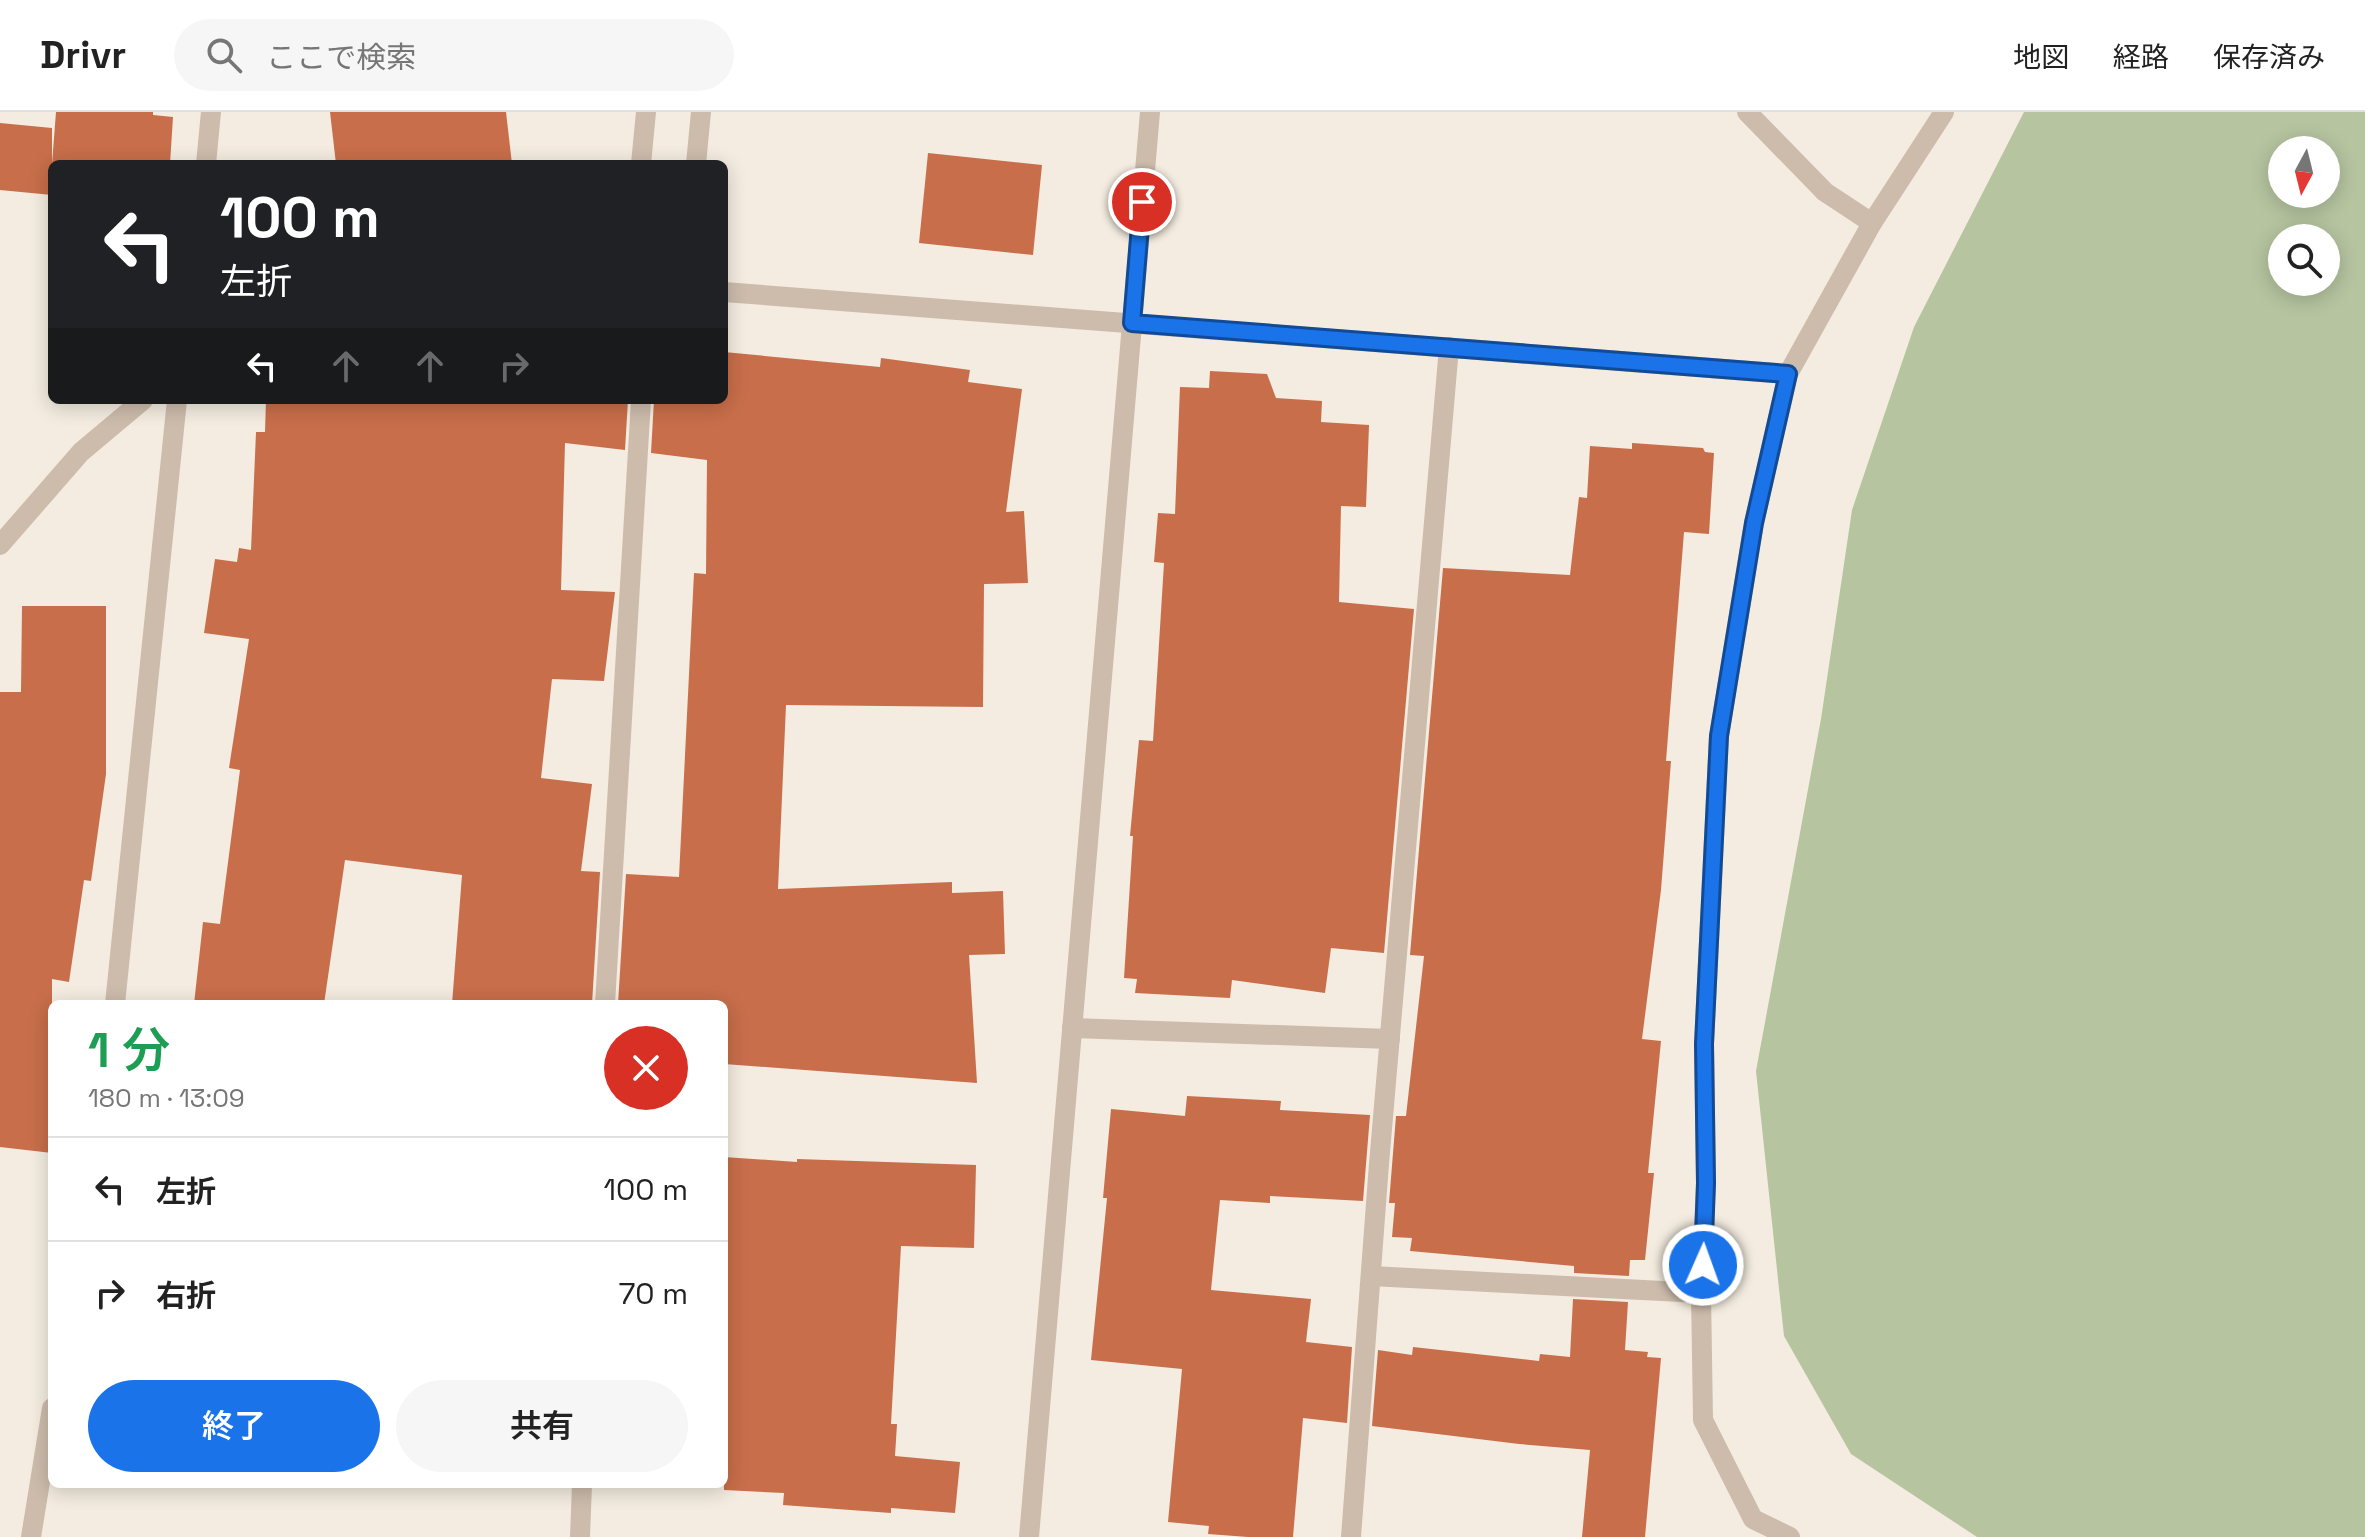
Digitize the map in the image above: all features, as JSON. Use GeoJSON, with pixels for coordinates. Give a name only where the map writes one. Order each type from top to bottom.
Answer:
{"type":"FeatureCollection","features":[{"type":"Feature","properties":{"kind":"street"},"geometry":{"type":"LineString","coordinates":[[206,160],[211,112]]}},
{"type":"Feature","properties":{"kind":"street"},"geometry":{"type":"LineString","coordinates":[[641,160],[646,112]]}},
{"type":"Feature","properties":{"kind":"street"},"geometry":{"type":"LineString","coordinates":[[696,160],[701,112]]}},
{"type":"Feature","properties":{"kind":"street"},"geometry":{"type":"LineString","coordinates":[[1029,1537],[1150,112]]}},
{"type":"Feature","properties":{"kind":"street"},"geometry":{"type":"LineString","coordinates":[[1747,112],[1825,192],[1872,223]]}},
{"type":"Feature","properties":{"kind":"street"},"geometry":{"type":"LineString","coordinates":[[1790,1537],[1753,1519],[1703,1420],[1704,1044],[1719,736],[1754,523],[1788,374],[1872,223],[1944,112]]}},
{"type":"Feature","properties":{"kind":"street"},"geometry":{"type":"LineString","coordinates":[[728,292],[1788,374]]}},
{"type":"Feature","properties":{"kind":"street"},"geometry":{"type":"LineString","coordinates":[[1351,1537],[1449,347]]}},
{"type":"Feature","properties":{"kind":"street"},"geometry":{"type":"LineString","coordinates":[[0,545],[81,452],[138,404]]}},
{"type":"Feature","properties":{"kind":"street"},"geometry":{"type":"LineString","coordinates":[[115,1000],[177,404]]}},
{"type":"Feature","properties":{"kind":"street"},"geometry":{"type":"LineString","coordinates":[[605,1000],[641,404]]}},
{"type":"Feature","properties":{"kind":"street"},"geometry":{"type":"LineString","coordinates":[[1072,1028],[1390,1039]]}},
{"type":"Feature","properties":{"kind":"street"},"geometry":{"type":"LineString","coordinates":[[1371,1276],[1701,1293]]}},
{"type":"Feature","properties":{"kind":"street"},"geometry":{"type":"LineString","coordinates":[[31,1537],[48,1433]]}},
{"type":"Feature","properties":{"kind":"street"},"geometry":{"type":"LineString","coordinates":[[580,1537],[582,1488]]}},
{"type":"Feature","properties":{"kind":"green space"},"geometry":{"type":"Polygon","coordinates":[[[2024,112],[2365,112],[2365,1537],[1977,1537],[1851,1454],[1784,1336],[1756,1071],[1821,719],[1852,510],[1914,327],[2024,112]]]}},
{"type":"Feature","properties":{"kind":"building"},"geometry":{"type":"Polygon","coordinates":[[[56,112],[153,112],[153,115],[173,117],[170,160],[52,160],[56,112]]]}},
{"type":"Feature","properties":{"kind":"building"},"geometry":{"type":"Polygon","coordinates":[[[330,112],[506,112],[512,160],[336,160],[330,112]]]}},
{"type":"Feature","properties":{"kind":"building"},"geometry":{"type":"Polygon","coordinates":[[[0,123],[52,128],[48,195],[0,190],[0,123]]]}},
{"type":"Feature","properties":{"kind":"building"},"geometry":{"type":"Polygon","coordinates":[[[928,153],[1042,165],[1033,255],[919,243],[928,153]]]}},
{"type":"Feature","properties":{"kind":"building"},"geometry":{"type":"Polygon","coordinates":[[[728,352],[880,367],[881,358],[970,370],[968,382],[1022,389],[1006,512],[1024,511],[1028,583],[984,584],[983,707],[786,705],[778,889],[952,882],[952,893],[1003,891],[1005,954],[969,955],[977,1083],[728,1064],[728,1000],[618,1000],[626,874],[679,877],[694,573],[706,574],[707,460],[651,453],[654,404],[728,404],[728,352]]]}},
{"type":"Feature","properties":{"kind":"building"},"geometry":{"type":"Polygon","coordinates":[[[1210,371],[1267,374],[1276,398],[1322,401],[1321,422],[1369,425],[1366,507],[1341,506],[1339,602],[1414,609],[1384,953],[1331,948],[1325,993],[1232,980],[1230,998],[1135,993],[1137,979],[1124,978],[1133,836],[1130,836],[1139,740],[1153,741],[1164,563],[1154,562],[1158,513],[1175,514],[1180,387],[1209,388],[1210,371]]]}},
{"type":"Feature","properties":{"kind":"building"},"geometry":{"type":"Polygon","coordinates":[[[266,404],[628,404],[625,450],[565,443],[561,590],[615,592],[604,681],[552,679],[541,778],[592,784],[581,871],[600,872],[592,1000],[452,1000],[462,875],[345,860],[325,1000],[194,1000],[203,922],[220,924],[240,770],[229,768],[249,639],[204,633],[215,559],[237,562],[239,548],[251,550],[256,432],[265,432],[266,404]]]}},
{"type":"Feature","properties":{"kind":"building"},"geometry":{"type":"Polygon","coordinates":[[[1632,443],[1703,448],[1705,452],[1714,453],[1709,534],[1684,532],[1666,761],[1671,761],[1661,890],[1642,1039],[1661,1041],[1648,1173],[1654,1173],[1645,1260],[1630,1260],[1629,1276],[1574,1273],[1574,1266],[1410,1251],[1412,1238],[1392,1237],[1395,1203],[1389,1203],[1396,1116],[1406,1116],[1424,956],[1410,955],[1443,568],[1570,575],[1579,497],[1587,498],[1590,446],[1632,449],[1632,443]]]}},
{"type":"Feature","properties":{"kind":"building"},"geometry":{"type":"Polygon","coordinates":[[[22,606],[106,606],[106,774],[91,881],[84,880],[69,982],[52,979],[52,1000],[48,1000],[48,1153],[0,1147],[0,692],[21,692],[22,606]]]}},
{"type":"Feature","properties":{"kind":"building"},"geometry":{"type":"Polygon","coordinates":[[[1187,1096],[1281,1101],[1280,1110],[1370,1115],[1363,1201],[1270,1196],[1270,1203],[1220,1200],[1211,1290],[1311,1299],[1306,1342],[1352,1347],[1347,1423],[1303,1418],[1293,1537],[1208,1534],[1209,1526],[1168,1522],[1182,1369],[1091,1360],[1107,1198],[1103,1198],[1111,1109],[1185,1116],[1187,1096]]]}},
{"type":"Feature","properties":{"kind":"building"},"geometry":{"type":"Polygon","coordinates":[[[728,1157],[797,1162],[797,1159],[976,1165],[974,1248],[901,1246],[891,1424],[897,1424],[895,1456],[960,1462],[955,1513],[891,1508],[891,1513],[783,1505],[784,1493],[724,1490],[728,1488],[728,1157]]]}},
{"type":"Feature","properties":{"kind":"building"},"geometry":{"type":"Polygon","coordinates":[[[1573,1299],[1628,1302],[1625,1350],[1648,1352],[1647,1357],[1661,1358],[1645,1537],[1582,1537],[1590,1450],[1372,1426],[1378,1350],[1412,1355],[1413,1347],[1539,1361],[1540,1354],[1570,1357],[1573,1299]]]}},
{"type":"Feature","properties":{"kind":"route"},"geometry":{"type":"LineString","coordinates":[[1142,202],[1132,323],[1788,374],[1754,523],[1719,736],[1704,1044],[1706,1183],[1703,1265]]}}]}
